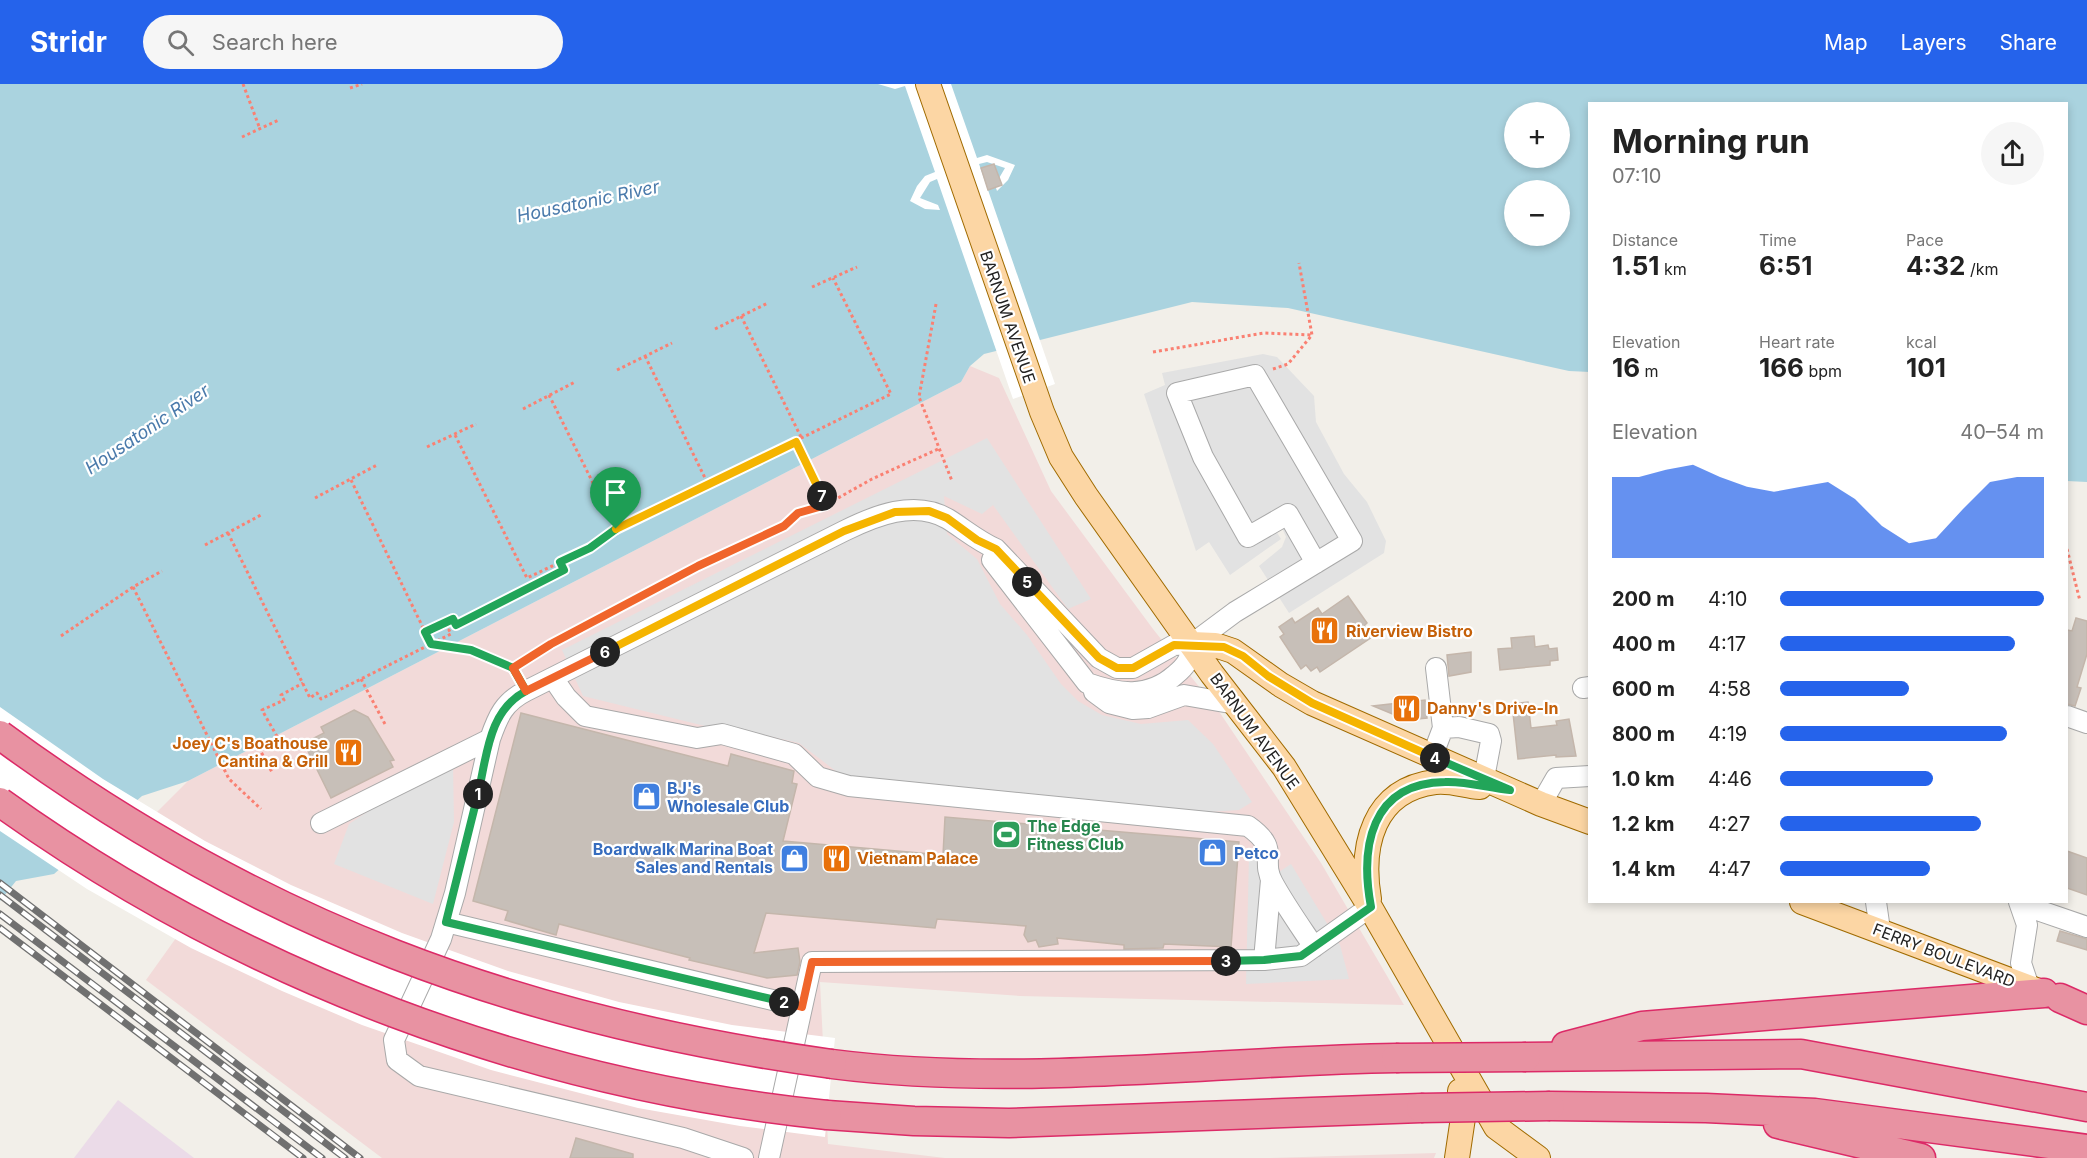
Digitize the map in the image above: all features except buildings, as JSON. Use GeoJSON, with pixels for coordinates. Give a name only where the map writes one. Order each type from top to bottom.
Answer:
{"type":"FeatureCollection","features":[{"type":"Feature","properties":{"kind":"highway"},"geometry":{"type":"LineString","coordinates":[[0,735],[108,810],[207,868],[299,915],[392,955],[498,992],[589,1018],[714,1045],[832,1064],[917,1072],[983,1074],[1396,1058],[1802,1054],[2087,1107]]}},
{"type":"Feature","properties":{"kind":"highway"},"geometry":{"type":"LineString","coordinates":[[0,802],[103,870],[194,922],[292,970],[379,1007],[495,1047],[603,1076],[719,1100],[827,1115],[914,1121],[1017,1123],[1421,1108],[1550,1106],[1706,1108],[1815,1113],[2087,1149]]}},
{"type":"Feature","properties":{"kind":"highway"},"geometry":{"type":"LineString","coordinates":[[1526,1057],[1642,1026],[2044,993],[2087,1010]]}},
{"type":"Feature","properties":{"kind":"highway"},"geometry":{"type":"LineString","coordinates":[[1706,1108],[1921,1158]]}},
{"type":"Feature","properties":{"kind":"main road","name":"BARNUM AVENUE"},"geometry":{"type":"LineString","coordinates":[[928,84],[1034,392],[1051,435],[1068,469],[1192,644],[1284,767],[1371,907],[1497,1128],[1538,1158]]}},
{"type":"Feature","properties":{"kind":"main road"},"geometry":{"type":"LineString","coordinates":[[1192,644],[1215,645],[1233,651],[1275,681],[1312,703],[1541,804],[1588,821]]}},
{"type":"Feature","properties":{"kind":"main road"},"geometry":{"type":"LineString","coordinates":[[1371,907],[1365,870],[1368,845],[1376,820],[1392,800],[1415,787],[1434,782],[1457,782],[1510,790]]}},
{"type":"Feature","properties":{"kind":"main road","name":"FERRY BOULEVARD"},"geometry":{"type":"LineString","coordinates":[[1805,903],[2044,993],[2087,1005]]}},
{"type":"Feature","properties":{"kind":"main road"},"geometry":{"type":"LineString","coordinates":[[2044,993],[2087,1021]]}},
{"type":"Feature","properties":{"kind":"main road"},"geometry":{"type":"LineString","coordinates":[[1450,1047],[1464,1112],[1457,1158]]}},
{"type":"Feature","properties":{"kind":"street"},"geometry":{"type":"LineString","coordinates":[[743,1158],[703,1152],[419,1076],[397,1060],[394,1040],[446,922],[490,739],[502,709],[512,698],[844,531],[881,515],[895,512],[929,511],[947,518],[977,540],[996,549],[1099,658],[1111,666],[1133,668],[1174,645],[1192,644],[1235,612],[1316,563],[1352,541],[1255,375],[1177,393],[1203,458],[1248,537],[1288,514],[1316,563]]}},
{"type":"Feature","properties":{"kind":"street"},"geometry":{"type":"LineString","coordinates":[[977,540],[1087,683],[1108,703],[1125,708],[1148,708],[1184,695],[1236,704]]}},
{"type":"Feature","properties":{"kind":"street"},"geometry":{"type":"LineString","coordinates":[[1087,683],[1111,692],[1149,691],[1167,682],[1184,667],[1191,656],[1192,644]]}},
{"type":"Feature","properties":{"kind":"street"},"geometry":{"type":"LineString","coordinates":[[1432,757],[1443,728],[1436,668]]}},
{"type":"Feature","properties":{"kind":"street"},"geometry":{"type":"LineString","coordinates":[[553,678],[566,697],[585,716],[696,738],[722,734],[794,754],[818,777],[849,786],[1248,826],[1263,837],[1269,850],[1271,880],[1264,960]]}},
{"type":"Feature","properties":{"kind":"street"},"geometry":{"type":"LineString","coordinates":[[2068,716],[2087,723]]}},
{"type":"Feature","properties":{"kind":"street"},"geometry":{"type":"LineString","coordinates":[[1443,728],[1459,727],[1489,734],[1491,741],[1484,778]]}},
{"type":"Feature","properties":{"kind":"street"},"geometry":{"type":"LineString","coordinates":[[321,823],[490,739]]}},
{"type":"Feature","properties":{"kind":"street"},"geometry":{"type":"LineString","coordinates":[[1541,804],[1556,778],[1588,776]]}},
{"type":"Feature","properties":{"kind":"street"},"geometry":{"type":"LineString","coordinates":[[1271,880],[1314,947]]}},
{"type":"Feature","properties":{"kind":"street"},"geometry":{"type":"LineString","coordinates":[[1876,903],[1880,930]]}},
{"type":"Feature","properties":{"kind":"street"},"geometry":{"type":"LineString","coordinates":[[2019,903],[2087,927]]}},
{"type":"Feature","properties":{"kind":"street"},"geometry":{"type":"LineString","coordinates":[[2019,903],[2027,925],[2021,963],[2044,993]]}},
{"type":"Feature","properties":{"kind":"street"},"geometry":{"type":"LineString","coordinates":[[769,1158],[812,962],[1264,960],[1301,956],[1371,907]]}},
{"type":"Feature","properties":{"kind":"street"},"geometry":{"type":"LineString","coordinates":[[446,922],[802,1007]]}},
{"type":"Feature","properties":{"kind":"path"},"geometry":{"type":"LineString","coordinates":[[243,84],[260,129]]}},
{"type":"Feature","properties":{"kind":"path"},"geometry":{"type":"LineString","coordinates":[[350,88],[362,84]]}},
{"type":"Feature","properties":{"kind":"path"},"geometry":{"type":"LineString","coordinates":[[242,137],[279,120]]}},
{"type":"Feature","properties":{"kind":"path"},"geometry":{"type":"LineString","coordinates":[[1288,364],[1312,335],[1299,263]]}},
{"type":"Feature","properties":{"kind":"path"},"geometry":{"type":"LineString","coordinates":[[812,287],[857,267]]}},
{"type":"Feature","properties":{"kind":"path"},"geometry":{"type":"LineString","coordinates":[[455,435],[527,578],[590,548],[616,529],[891,394],[833,278]]}},
{"type":"Feature","properties":{"kind":"path"},"geometry":{"type":"LineString","coordinates":[[715,329],[768,303]]}},
{"type":"Feature","properties":{"kind":"path"},"geometry":{"type":"LineString","coordinates":[[936,304],[919,397],[952,482]]}},
{"type":"Feature","properties":{"kind":"path"},"geometry":{"type":"LineString","coordinates":[[741,316],[802,439]]}},
{"type":"Feature","properties":{"kind":"path"},"geometry":{"type":"LineString","coordinates":[[1153,352],[1264,333],[1312,335]]}},
{"type":"Feature","properties":{"kind":"path"},"geometry":{"type":"LineString","coordinates":[[617,370],[672,343]]}},
{"type":"Feature","properties":{"kind":"path"},"geometry":{"type":"LineString","coordinates":[[645,356],[708,485]]}},
{"type":"Feature","properties":{"kind":"path"},"geometry":{"type":"LineString","coordinates":[[523,409],[575,382]]}},
{"type":"Feature","properties":{"kind":"path"},"geometry":{"type":"LineString","coordinates":[[549,396],[616,529]]}},
{"type":"Feature","properties":{"kind":"path"},"geometry":{"type":"LineString","coordinates":[[427,447],[476,424]]}},
{"type":"Feature","properties":{"kind":"path"},"geometry":{"type":"LineString","coordinates":[[796,442],[826,505]]}},
{"type":"Feature","properties":{"kind":"path"},"geometry":{"type":"LineString","coordinates":[[513,668],[551,644],[698,566],[784,526],[798,513],[826,505],[872,479],[938,449]]}},
{"type":"Feature","properties":{"kind":"path"},"geometry":{"type":"LineString","coordinates":[[315,498],[377,465]]}},
{"type":"Feature","properties":{"kind":"path"},"geometry":{"type":"LineString","coordinates":[[351,480],[431,644]]}},
{"type":"Feature","properties":{"kind":"path"},"geometry":{"type":"LineString","coordinates":[[205,545],[261,515]]}},
{"type":"Feature","properties":{"kind":"path"},"geometry":{"type":"LineString","coordinates":[[228,533],[310,698],[317,693],[321,699],[451,634],[449,630],[456,625],[564,570],[560,562]]}},
{"type":"Feature","properties":{"kind":"path"},"geometry":{"type":"LineString","coordinates":[[2068,553],[2080,601]]}},
{"type":"Feature","properties":{"kind":"path"},"geometry":{"type":"LineString","coordinates":[[61,636],[133,587],[162,571]]}},
{"type":"Feature","properties":{"kind":"path"},"geometry":{"type":"LineString","coordinates":[[133,587],[229,779],[261,809]]}},
{"type":"Feature","properties":{"kind":"path"},"geometry":{"type":"LineString","coordinates":[[425,632],[453,619],[456,625]]}},
{"type":"Feature","properties":{"kind":"path"},"geometry":{"type":"LineString","coordinates":[[431,644],[471,650],[513,668],[526,691]]}},
{"type":"Feature","properties":{"kind":"path"},"geometry":{"type":"LineString","coordinates":[[361,679],[386,726]]}},
{"type":"Feature","properties":{"kind":"path"},"geometry":{"type":"LineString","coordinates":[[283,747],[262,710],[284,700],[281,695],[303,683]]}},
{"type":"Feature","properties":{"kind":"path"},"geometry":{"type":"LineString","coordinates":[[253,737],[273,774]]}},
{"type":"Feature","properties":{"kind":"shaded area"},"geometry":{"type":"Polygon","coordinates":[[[1263,354],[1277,357],[1314,396],[1316,422],[1344,474],[1367,502],[1386,541],[1384,553],[1289,613],[1259,566],[1282,547],[1286,537],[1282,528],[1276,531],[1281,539],[1230,575],[1209,542],[1196,551],[1144,394],[1165,385],[1162,373],[1263,354]]]}},
{"type":"Feature","properties":{"kind":"shaded area"},"geometry":{"type":"Polygon","coordinates":[[[970,366],[999,378],[1051,491],[1153,629],[1220,713],[1321,863],[1404,1005],[1020,996],[820,982],[828,1144],[945,1158],[382,1158],[146,980],[231,861],[150,819],[188,781],[961,382],[970,366]]]}},
{"type":"Feature","properties":{"kind":"shaded area"},"geometry":{"type":"Polygon","coordinates":[[[987,438],[1091,599],[1068,609],[993,505],[982,514],[944,496],[947,534],[977,559],[1000,604],[1027,635],[1061,684],[1078,701],[1102,715],[1141,724],[1188,720],[1213,744],[1252,802],[1239,810],[1209,812],[1020,793],[1001,796],[841,775],[799,743],[720,725],[705,726],[583,696],[562,650],[987,438]]]}},
{"type":"Feature","properties":{"kind":"shaded area"},"geometry":{"type":"Polygon","coordinates":[[[453,764],[454,822],[433,904],[334,864],[349,824],[391,796],[453,764]]]}},
{"type":"Feature","properties":{"kind":"shaded area"},"geometry":{"type":"Polygon","coordinates":[[[1249,855],[1279,872],[1291,864],[1340,945],[1349,979],[1246,984],[1249,855]]]}},
{"type":"Feature","properties":{"kind":"shaded area"},"geometry":{"type":"Polygon","coordinates":[[[118,1100],[194,1158],[74,1158],[118,1100]]]}},
{"type":"Feature","properties":{"kind":"shaded area"},"geometry":{"type":"Polygon","coordinates":[[[1436,1153],[1434,1158],[1268,1158],[1436,1153]]]}},
{"type":"Feature","properties":{"kind":"water","name":"Housatonic River"},"geometry":{"type":"Polygon","coordinates":[[[0,84],[2087,84],[2087,482],[2068,481],[2068,102],[1588,102],[1588,372],[1569,371],[1288,308],[1192,302],[984,354],[970,366],[961,382],[188,781],[142,796],[54,874],[16,881],[0,901],[0,84]]]}},
{"type":"Feature","properties":{"kind":"pier"},"geometry":{"type":"Polygon","coordinates":[[[878,84],[951,84],[977,158],[987,155],[1015,165],[1008,180],[997,191],[995,185],[1005,168],[987,162],[979,164],[1055,384],[1013,399],[937,179],[930,182],[920,198],[938,205],[940,210],[925,209],[910,201],[925,176],[935,172],[905,86],[895,89],[878,84]]]}},
{"type":"Feature","properties":{"kind":"pier"},"geometry":{"type":"Polygon","coordinates":[[[0,707],[103,779],[205,841],[291,885],[402,933],[508,971],[619,1002],[732,1025],[835,1038],[825,1137],[740,1126],[638,1108],[491,1070],[362,1025],[282,991],[191,948],[87,889],[0,831],[0,707]]]}},
{"type":"Feature","properties":{"kind":"railway"},"geometry":{"type":"LineString","coordinates":[[0,883],[360,1158]]}},
{"type":"Feature","properties":{"kind":"railway"},"geometry":{"type":"LineString","coordinates":[[0,895],[345,1158]]}},
{"type":"Feature","properties":{"kind":"railway"},"geometry":{"type":"LineString","coordinates":[[0,914],[322,1158]]}},
{"type":"Feature","properties":{"kind":"railway"},"geometry":{"type":"LineString","coordinates":[[0,928],[303,1158]]}},
{"type":"Feature","properties":{"kind":"place","name":"Riverview Bistro"},"geometry":{"type":"Point","coordinates":[1325,631]}},
{"type":"Feature","properties":{"kind":"place","name":"Danny's Drive-In"},"geometry":{"type":"Point","coordinates":[1406,708]}},
{"type":"Feature","properties":{"kind":"place","name":"Joey C's Boathouse Cantina & Grill"},"geometry":{"type":"Point","coordinates":[349,752]}},
{"type":"Feature","properties":{"kind":"place","name":"BJ's Wholesale Club"},"geometry":{"type":"Point","coordinates":[646,797]}},
{"type":"Feature","properties":{"kind":"place","name":"The Edge Fitness Club"},"geometry":{"type":"Point","coordinates":[1006,835]}},
{"type":"Feature","properties":{"kind":"place","name":"Petco"},"geometry":{"type":"Point","coordinates":[1213,853]}},
{"type":"Feature","properties":{"kind":"place","name":"Boardwalk Marina Boat Sales and Rentals"},"geometry":{"type":"Point","coordinates":[794,858]}},
{"type":"Feature","properties":{"kind":"place","name":"Vietnam Palace"},"geometry":{"type":"Point","coordinates":[836,858]}},
{"type":"Feature","properties":{"kind":"route"},"geometry":{"type":"LineString","coordinates":[[616,529],[590,548],[560,562],[564,570],[456,625],[453,619],[425,632],[431,644],[471,650],[513,668],[526,691],[512,698],[502,709],[490,739],[455,893],[446,922],[802,1007],[812,962],[1264,960],[1301,956],[1371,907],[1365,870],[1368,845],[1376,820],[1392,800],[1415,787],[1434,782],[1457,782],[1474,787],[1510,790],[1312,703],[1281,685],[1243,656],[1224,647],[1174,645],[1139,666],[1124,669],[1111,666],[1099,658],[996,549],[977,540],[947,518],[929,511],[895,512],[881,515],[850,528],[526,691],[513,668],[551,644],[698,566],[761,538],[771,530],[784,526],[791,522],[798,513],[826,505],[796,442],[616,529]]}}]}
